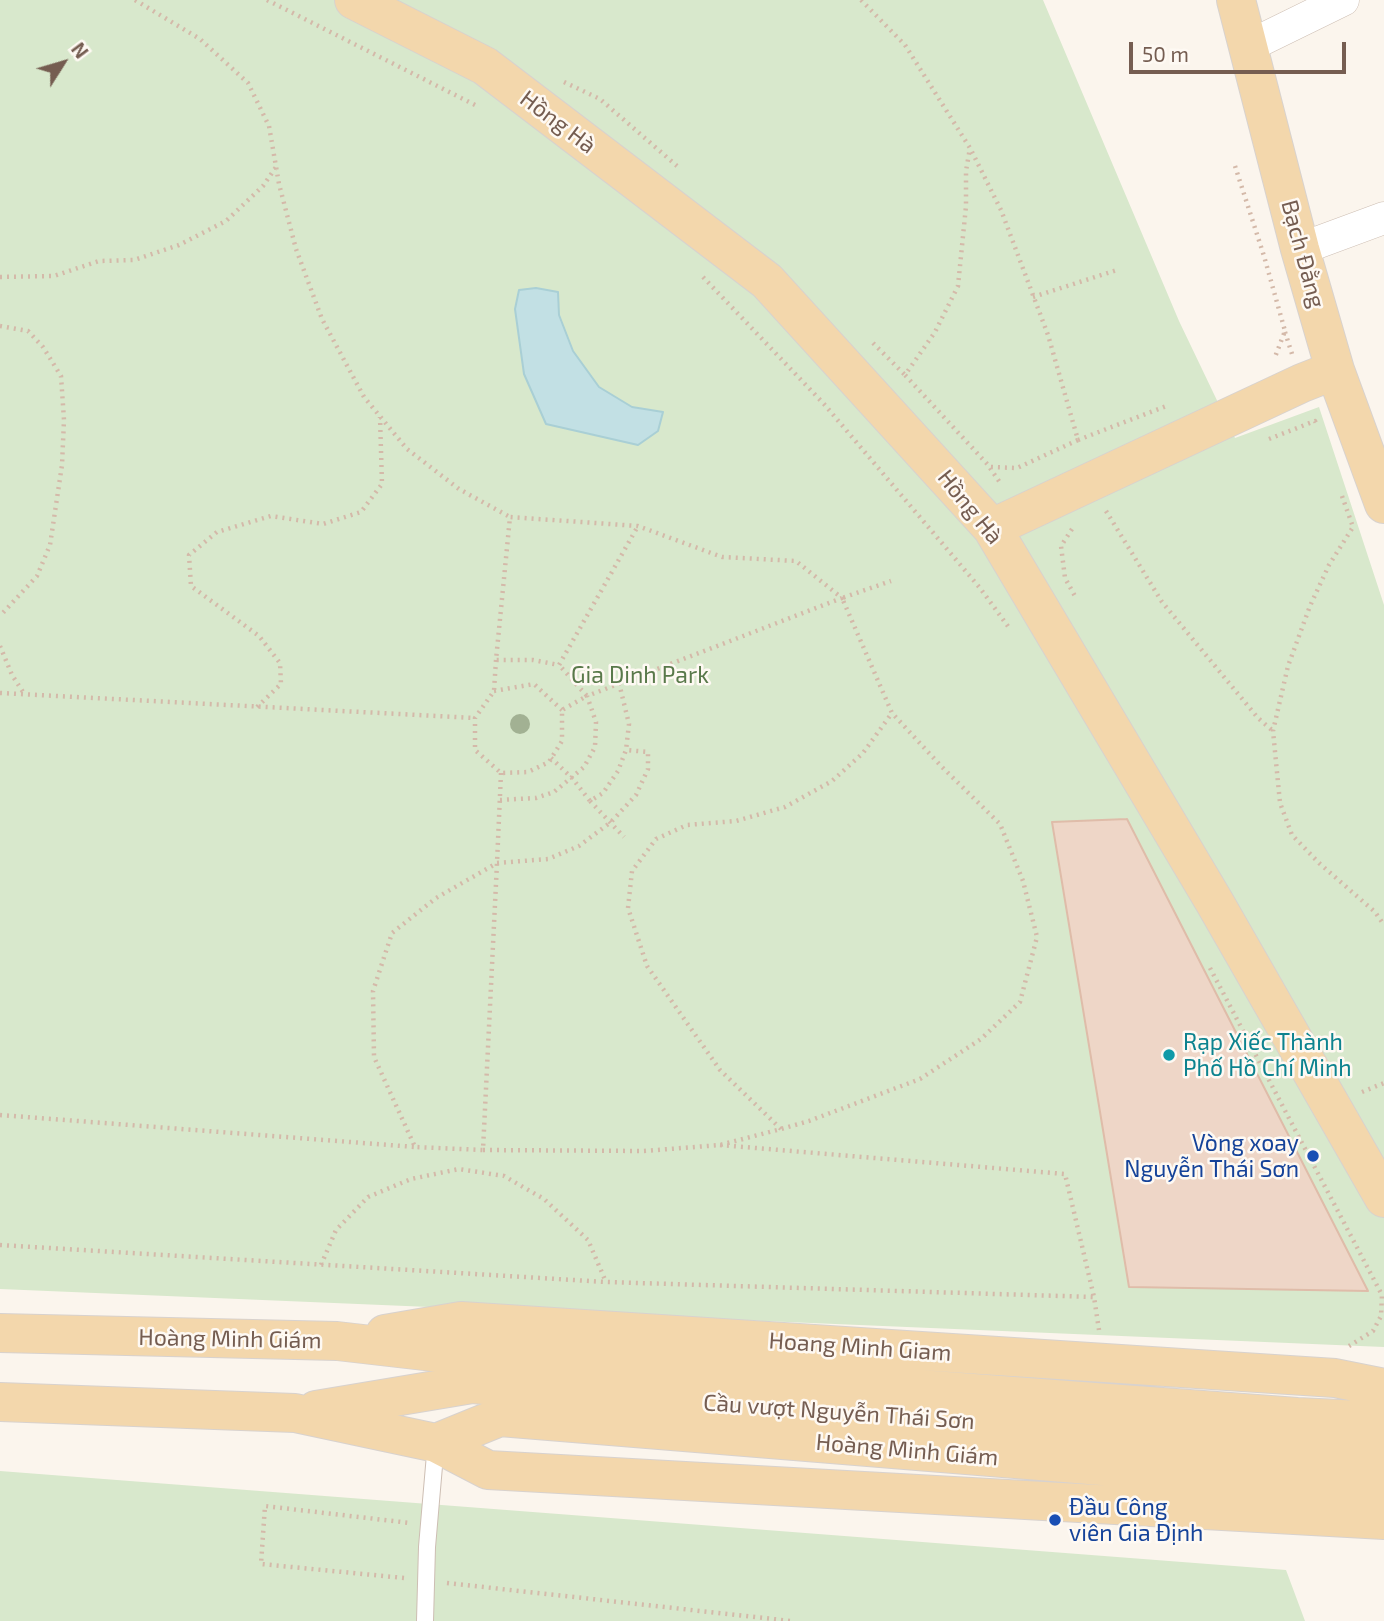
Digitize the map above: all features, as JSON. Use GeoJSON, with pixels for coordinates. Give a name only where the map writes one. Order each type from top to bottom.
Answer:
{"type":"FeatureCollection","features":[{"type":"Feature","properties":{"kind":"main road","name":"Hồng Hà"},"geometry":{"type":"LineString","coordinates":[[354,0],[485,66],[767,281],[992,528],[1215,904],[1384,1198]]}},
{"type":"Feature","properties":{"kind":"main road","name":"Bạch Đằng"},"geometry":{"type":"LineString","coordinates":[[1236,0],[1300,249],[1335,370],[1384,504]]}},
{"type":"Feature","properties":{"kind":"main road"},"geometry":{"type":"LineString","coordinates":[[992,528],[1335,370]]}},
{"type":"Feature","properties":{"kind":"main road","name":"Hoang Minh Giam"},"geometry":{"type":"LineString","coordinates":[[337,1341],[461,1321],[1335,1378],[1384,1388]]}},
{"type":"Feature","properties":{"kind":"main road","name":"Hoàng Minh Giám"},"geometry":{"type":"LineString","coordinates":[[0,1333],[337,1341],[466,1370]]}},
{"type":"Feature","properties":{"kind":"main road","name":"Cầu vượt Nguyễn Thái Sơn"},"geometry":{"type":"LineString","coordinates":[[295,1413],[466,1370],[1384,1421]]}},
{"type":"Feature","properties":{"kind":"main road","name":"Cầu vượt Nguyễn Thái Sơn"},"geometry":{"type":"LineString","coordinates":[[466,1370],[1384,1453]]}},
{"type":"Feature","properties":{"kind":"main road","name":"Hoàng Minh Giám"},"geometry":{"type":"LineString","coordinates":[[0,1402],[295,1413],[436,1443],[488,1470],[1384,1520]]}},
{"type":"Feature","properties":{"kind":"main road","name":"Hoàng Minh Giám"},"geometry":{"type":"LineString","coordinates":[[436,1443],[500,1417],[1384,1489]]}},
{"type":"Feature","properties":{"kind":"street"},"geometry":{"type":"LineString","coordinates":[[1249,46],[1343,0]]}},
{"type":"Feature","properties":{"kind":"street"},"geometry":{"type":"LineString","coordinates":[[1300,249],[1384,218]]}},
{"type":"Feature","properties":{"kind":"lane"},"geometry":{"type":"LineString","coordinates":[[425,1621],[436,1443]]}},
{"type":"Feature","properties":{"kind":"path"},"geometry":{"type":"LineString","coordinates":[[0,1115],[482,1150],[644,1152],[720,1145],[848,1107],[920,1079],[981,1039],[1020,1002],[1037,937],[1023,881],[1000,824],[892,713],[842,598],[796,561],[722,557],[638,526],[510,517],[459,489],[407,449],[364,397],[322,319],[296,248],[269,126],[248,83],[200,39],[135,0]]}},
{"type":"Feature","properties":{"kind":"path"},"geometry":{"type":"LineString","coordinates":[[267,0],[475,104],[486,113]]}},
{"type":"Feature","properties":{"kind":"path"},"geometry":{"type":"LineString","coordinates":[[861,0],[905,45],[970,148],[1001,210],[1051,347],[1078,440]]}},
{"type":"Feature","properties":{"kind":"path"},"geometry":{"type":"LineString","coordinates":[[970,148],[958,286],[935,332],[905,375],[990,467],[1017,468],[1078,440],[1174,403]]}},
{"type":"Feature","properties":{"kind":"path"},"geometry":{"type":"LineString","coordinates":[[1235,166],[1285,331],[1276,356],[1265,363]]}},
{"type":"Feature","properties":{"kind":"path"},"geometry":{"type":"LineString","coordinates":[[0,277],[54,276],[99,261],[134,260],[179,246],[226,221],[263,186],[276,167]]}},
{"type":"Feature","properties":{"kind":"path"},"geometry":{"type":"LineString","coordinates":[[1033,297],[1117,271]]}},
{"type":"Feature","properties":{"kind":"path"},"geometry":{"type":"LineString","coordinates":[[702,276],[824,404],[980,587],[1015,636]]}},
{"type":"Feature","properties":{"kind":"path"},"geometry":{"type":"LineString","coordinates":[[0,326],[28,331],[43,347],[61,376],[64,420],[62,465],[50,545],[37,576],[0,616]]}},
{"type":"Feature","properties":{"kind":"path"},"geometry":{"type":"LineString","coordinates":[[257,707],[281,684],[280,663],[258,636],[191,586],[189,555],[217,532],[271,516],[323,524],[361,512],[382,484],[380,417]]}},
{"type":"Feature","properties":{"kind":"path"},"geometry":{"type":"LineString","coordinates":[[1268,440],[1315,421],[1319,431]]}},
{"type":"Feature","properties":{"kind":"path"},"geometry":{"type":"LineString","coordinates":[[1340,489],[1353,527],[1329,565],[1310,606],[1288,666],[1273,731],[1280,803],[1292,835],[1319,863],[1375,912],[1384,925]]}},
{"type":"Feature","properties":{"kind":"path"},"geometry":{"type":"LineString","coordinates":[[1096,513],[1111,506]]}},
{"type":"Feature","properties":{"kind":"path"},"geometry":{"type":"LineString","coordinates":[[1105,509],[1162,602],[1258,718],[1273,731]]}},
{"type":"Feature","properties":{"kind":"path"},"geometry":{"type":"LineString","coordinates":[[494,691],[534,684],[562,710],[562,741],[549,762],[528,772],[501,773],[475,750],[475,718],[494,691],[510,517]]}},
{"type":"Feature","properties":{"kind":"path"},"geometry":{"type":"LineString","coordinates":[[1078,521],[1061,546],[1065,578],[1079,602]]}},
{"type":"Feature","properties":{"kind":"path"},"geometry":{"type":"LineString","coordinates":[[559,665],[638,526]]}},
{"type":"Feature","properties":{"kind":"path"},"geometry":{"type":"LineString","coordinates":[[562,710],[619,683],[891,581]]}},
{"type":"Feature","properties":{"kind":"path"},"geometry":{"type":"LineString","coordinates":[[0,646],[12,675],[25,695]]}},
{"type":"Feature","properties":{"kind":"path"},"geometry":{"type":"LineString","coordinates":[[496,660],[533,660],[559,665],[587,696],[596,722],[594,747],[584,766],[572,778],[554,792],[536,798],[500,800]]}},
{"type":"Feature","properties":{"kind":"path"},"geometry":{"type":"LineString","coordinates":[[590,801],[604,793],[618,771],[626,750],[629,724],[619,683]]}},
{"type":"Feature","properties":{"kind":"path"},"geometry":{"type":"LineString","coordinates":[[0,694],[475,718]]}},
{"type":"Feature","properties":{"kind":"path"},"geometry":{"type":"LineString","coordinates":[[781,1129],[720,1070],[647,966],[628,908],[632,871],[656,839],[687,825],[736,821],[785,807],[832,781],[863,753],[892,713]]}},
{"type":"Feature","properties":{"kind":"path"},"geometry":{"type":"LineString","coordinates":[[415,1147],[374,1057],[373,991],[393,933],[436,898],[497,863],[548,859],[579,846],[611,822],[636,795],[648,769],[649,752],[626,750]]}},
{"type":"Feature","properties":{"kind":"path"},"geometry":{"type":"LineString","coordinates":[[551,758],[624,837]]}},
{"type":"Feature","properties":{"kind":"path"},"geometry":{"type":"LineString","coordinates":[[482,1150],[501,773]]}},
{"type":"Feature","properties":{"kind":"path"},"geometry":{"type":"LineString","coordinates":[[1208,964],[1382,1295],[1381,1316],[1373,1331],[1340,1352]]}},
{"type":"Feature","properties":{"kind":"path"},"geometry":{"type":"LineString","coordinates":[[1357,1094],[1384,1083]]}},
{"type":"Feature","properties":{"kind":"path"},"geometry":{"type":"LineString","coordinates":[[720,1145],[1065,1174],[1100,1334]]}},
{"type":"Feature","properties":{"kind":"path"},"geometry":{"type":"LineString","coordinates":[[321,1265],[336,1230],[368,1197],[411,1179],[459,1169],[504,1176],[544,1199],[588,1240],[606,1282]]}},
{"type":"Feature","properties":{"kind":"path"},"geometry":{"type":"LineString","coordinates":[[0,1245],[606,1282],[1094,1297]]}},
{"type":"Feature","properties":{"kind":"path"},"geometry":{"type":"LineString","coordinates":[[411,1524],[265,1506],[261,1564],[791,1621]]}},
{"type":"Feature","properties":{"kind":"green space","name":"Gia Dinh Park"},"geometry":{"type":"Polygon","coordinates":[[[0,0],[1043,0],[1179,321],[1235,438],[1319,407],[1384,605],[1384,1347],[0,1289],[0,0]]]}},
{"type":"Feature","properties":{"kind":"green space"},"geometry":{"type":"Polygon","coordinates":[[[0,1471],[1286,1570],[1305,1621],[0,1621],[0,1471]]]}},
{"type":"Feature","properties":{"kind":"water"},"geometry":{"type":"Polygon","coordinates":[[[536,288],[558,292],[559,315],[573,351],[599,387],[632,407],[663,412],[658,431],[638,445],[546,424],[524,374],[515,309],[519,290],[536,288]]]}},
{"type":"Feature","properties":{"kind":"building","name":"Rạp Xiếc Thành Phố Hồ Chí Minh"},"geometry":{"type":"Polygon","coordinates":[[[1127,819],[1368,1291],[1129,1287],[1052,822],[1127,819]]]}},
{"type":"Feature","properties":{"kind":"place","name":"Rạp Xiếc Thành Phố Hồ Chí Minh"},"geometry":{"type":"Point","coordinates":[1169,1055]}},
{"type":"Feature","properties":{"kind":"place","name":"Vòng xoay Nguyễn Thái Sơn"},"geometry":{"type":"Point","coordinates":[1313,1156]}},
{"type":"Feature","properties":{"kind":"place","name":"Đầu Công viên Gia Định"},"geometry":{"type":"Point","coordinates":[1055,1520]}}]}
